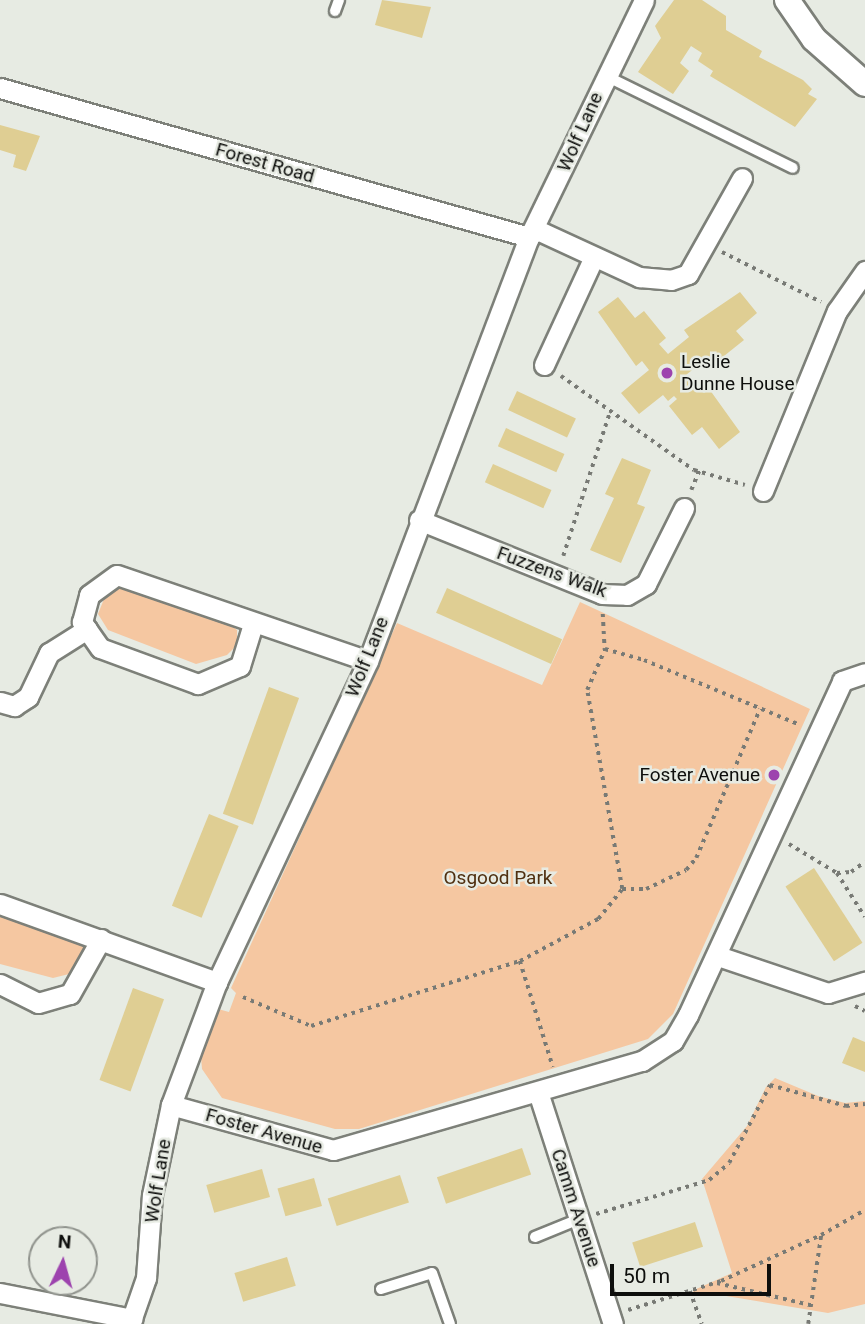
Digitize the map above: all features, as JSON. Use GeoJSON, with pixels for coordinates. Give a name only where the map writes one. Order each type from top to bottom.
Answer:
{"type":"FeatureCollection","features":[{"type":"Feature","properties":{"kind":"street","name":"Wolf Lane"},"geometry":{"type":"LineString","coordinates":[[131,1321],[146,1278],[152,1195],[171,1105],[217,982],[368,662],[419,520],[532,233],[643,0]]}},
{"type":"Feature","properties":{"kind":"street"},"geometry":{"type":"LineString","coordinates":[[787,0],[806,28],[865,84]]}},
{"type":"Feature","properties":{"kind":"street"},"geometry":{"type":"LineString","coordinates":[[805,0],[806,28]]}},
{"type":"Feature","properties":{"kind":"street","name":"Forest Road"},"geometry":{"type":"LineString","coordinates":[[0,88],[532,233],[639,277],[671,280],[688,274],[742,178]]}},
{"type":"Feature","properties":{"kind":"street"},"geometry":{"type":"LineString","coordinates":[[544,365],[594,257]]}},
{"type":"Feature","properties":{"kind":"street"},"geometry":{"type":"LineString","coordinates":[[763,491],[837,311],[865,271]]}},
{"type":"Feature","properties":{"kind":"street","name":"Fuzzens Walk"},"geometry":{"type":"LineString","coordinates":[[419,520],[602,594],[627,596],[646,584],[684,508]]}},
{"type":"Feature","properties":{"kind":"street"},"geometry":{"type":"LineString","coordinates":[[253,624],[240,666],[198,684],[100,649],[82,622],[89,595],[117,575],[368,662]]}},
{"type":"Feature","properties":{"kind":"street"},"geometry":{"type":"LineString","coordinates":[[0,702],[14,706],[28,697],[49,653],[87,629]]}},
{"type":"Feature","properties":{"kind":"street","name":"Foster Avenue"},"geometry":{"type":"LineString","coordinates":[[171,1105],[333,1150],[642,1061],[673,1041],[718,956],[842,681],[865,673]]}},
{"type":"Feature","properties":{"kind":"street"},"geometry":{"type":"LineString","coordinates":[[0,904],[217,982]]}},
{"type":"Feature","properties":{"kind":"street"},"geometry":{"type":"LineString","coordinates":[[0,984],[38,1003],[70,994],[101,939]]}},
{"type":"Feature","properties":{"kind":"street"},"geometry":{"type":"LineString","coordinates":[[718,956],[828,993],[865,982]]}},
{"type":"Feature","properties":{"kind":"street","name":"Camm Avenue"},"geometry":{"type":"LineString","coordinates":[[538,1092],[612,1320]]}},
{"type":"Feature","properties":{"kind":"street"},"geometry":{"type":"LineString","coordinates":[[0,1293],[131,1321]]}},
{"type":"Feature","properties":{"kind":"lane"},"geometry":{"type":"LineString","coordinates":[[335,11],[338,0]]}},
{"type":"Feature","properties":{"kind":"lane"},"geometry":{"type":"LineString","coordinates":[[606,76],[793,168]]}},
{"type":"Feature","properties":{"kind":"lane"},"geometry":{"type":"LineString","coordinates":[[535,1237],[579,1219]]}},
{"type":"Feature","properties":{"kind":"lane"},"geometry":{"type":"LineString","coordinates":[[381,1289],[432,1273],[450,1324]]}},
{"type":"Feature","properties":{"kind":"path"},"geometry":{"type":"LineString","coordinates":[[707,244],[837,311]]}},
{"type":"Feature","properties":{"kind":"path"},"geometry":{"type":"LineString","coordinates":[[544,365],[694,470],[763,491]]}},
{"type":"Feature","properties":{"kind":"path"},"geometry":{"type":"LineString","coordinates":[[557,576],[610,411]]}},
{"type":"Feature","properties":{"kind":"path"},"geometry":{"type":"LineString","coordinates":[[243,997],[311,1026],[520,961],[598,919],[622,889],[587,690],[605,649],[602,594]]}},
{"type":"Feature","properties":{"kind":"path"},"geometry":{"type":"LineString","coordinates":[[605,649],[644,660],[818,733]]}},
{"type":"Feature","properties":{"kind":"path"},"geometry":{"type":"LineString","coordinates":[[622,889],[646,890],[686,870],[696,858],[761,708]]}},
{"type":"Feature","properties":{"kind":"path"},"geometry":{"type":"LineString","coordinates":[[773,834],[837,873],[865,917]]}},
{"type":"Feature","properties":{"kind":"path"},"geometry":{"type":"LineString","coordinates":[[837,873],[851,872],[865,862]]}},
{"type":"Feature","properties":{"kind":"path"},"geometry":{"type":"LineString","coordinates":[[520,961],[559,1086]]}},
{"type":"Feature","properties":{"kind":"path"},"geometry":{"type":"LineString","coordinates":[[579,1219],[709,1180],[730,1163],[770,1085],[846,1106],[865,1104]]}},
{"type":"Feature","properties":{"kind":"path"},"geometry":{"type":"LineString","coordinates":[[612,1320],[715,1283],[821,1235],[865,1210]]}},
{"type":"Feature","properties":{"kind":"path"},"geometry":{"type":"LineString","coordinates":[[808,1324],[821,1235]]}},
{"type":"Feature","properties":{"kind":"path"},"geometry":{"type":"LineString","coordinates":[[715,1283],[810,1305]]}},
{"type":"Feature","properties":{"kind":"path"},"geometry":{"type":"LineString","coordinates":[[690,1291],[702,1324]]}},
{"type":"Feature","properties":{"kind":"green space"},"geometry":{"type":"Polygon","coordinates":[[[119,586],[227,622],[237,630],[237,645],[227,655],[196,664],[108,630],[98,614],[106,594],[119,586]]]}},
{"type":"Feature","properties":{"kind":"green space","name":"Osgood Park"},"geometry":{"type":"Polygon","coordinates":[[[580,602],[810,709],[673,1014],[648,1039],[359,1129],[335,1129],[222,1098],[202,1069],[201,1057],[218,1009],[229,1012],[236,993],[231,988],[397,623],[542,685],[580,602]]]}},
{"type":"Feature","properties":{"kind":"green space"},"geometry":{"type":"Polygon","coordinates":[[[0,908],[83,939],[84,949],[69,974],[53,978],[0,964],[0,908]]]}},
{"type":"Feature","properties":{"kind":"green space"},"geometry":{"type":"Polygon","coordinates":[[[775,1078],[818,1096],[845,1103],[865,1101],[865,1304],[828,1313],[702,1292],[691,1296],[694,1290],[732,1273],[702,1179],[747,1126],[766,1087],[775,1078]]]}},
{"type":"Feature","properties":{"kind":"building"},"geometry":{"type":"Polygon","coordinates":[[[382,0],[431,7],[422,38],[375,25],[382,0]]]}},
{"type":"Feature","properties":{"kind":"building"},"geometry":{"type":"Polygon","coordinates":[[[674,0],[702,0],[726,16],[726,30],[762,51],[759,57],[803,80],[812,89],[808,94],[817,99],[795,127],[710,76],[713,71],[698,61],[702,53],[691,46],[680,63],[689,71],[673,94],[638,72],[661,38],[655,26],[674,0]]]}},
{"type":"Feature","properties":{"kind":"building"},"geometry":{"type":"Polygon","coordinates":[[[0,125],[40,136],[26,171],[13,167],[16,155],[0,150],[0,125]]]}},
{"type":"Feature","properties":{"kind":"building","name":"Leslie Dunne House"},"geometry":{"type":"Polygon","coordinates":[[[740,292],[757,313],[736,331],[744,340],[714,364],[708,357],[686,375],[694,385],[702,379],[740,432],[719,449],[702,427],[692,435],[669,406],[677,399],[674,396],[668,401],[663,395],[639,414],[621,393],[649,370],[642,361],[636,366],[598,312],[618,297],[635,318],[644,311],[666,338],[659,344],[668,354],[689,337],[684,330],[740,292]]]}},
{"type":"Feature","properties":{"kind":"building"},"geometry":{"type":"Polygon","coordinates":[[[517,391],[576,418],[567,438],[508,410],[517,391]]]}},
{"type":"Feature","properties":{"kind":"building"},"geometry":{"type":"Polygon","coordinates":[[[506,428],[564,454],[556,472],[498,446],[506,428]]]}},
{"type":"Feature","properties":{"kind":"building"},"geometry":{"type":"Polygon","coordinates":[[[622,458],[651,470],[637,504],[645,507],[621,563],[590,550],[614,498],[605,494],[622,458]]]}},
{"type":"Feature","properties":{"kind":"building"},"geometry":{"type":"Polygon","coordinates":[[[493,464],[551,490],[543,508],[485,482],[493,464]]]}},
{"type":"Feature","properties":{"kind":"building"},"geometry":{"type":"Polygon","coordinates":[[[447,588],[562,639],[551,664],[436,613],[447,588]]]}},
{"type":"Feature","properties":{"kind":"building"},"geometry":{"type":"Polygon","coordinates":[[[269,687],[299,698],[253,825],[223,814],[269,687]]]}},
{"type":"Feature","properties":{"kind":"building"},"geometry":{"type":"Polygon","coordinates":[[[209,814],[239,826],[202,918],[172,906],[209,814]]]}},
{"type":"Feature","properties":{"kind":"building"},"geometry":{"type":"Polygon","coordinates":[[[814,868],[862,943],[834,961],[785,887],[814,868]]]}},
{"type":"Feature","properties":{"kind":"building"},"geometry":{"type":"Polygon","coordinates":[[[133,988],[164,999],[130,1091],[99,1080],[133,988]]]}},
{"type":"Feature","properties":{"kind":"building"},"geometry":{"type":"Polygon","coordinates":[[[853,1037],[865,1042],[865,1072],[842,1063],[853,1037]]]}},
{"type":"Feature","properties":{"kind":"building"},"geometry":{"type":"Polygon","coordinates":[[[522,1148],[531,1174],[446,1204],[437,1177],[522,1148]]]}},
{"type":"Feature","properties":{"kind":"building"},"geometry":{"type":"Polygon","coordinates":[[[262,1169],[270,1197],[214,1213],[206,1185],[262,1169]]]}},
{"type":"Feature","properties":{"kind":"building"},"geometry":{"type":"Polygon","coordinates":[[[400,1175],[409,1203],[337,1226],[328,1198],[400,1175]]]}},
{"type":"Feature","properties":{"kind":"building"},"geometry":{"type":"Polygon","coordinates":[[[314,1178],[322,1206],[285,1216],[277,1188],[314,1178]]]}},
{"type":"Feature","properties":{"kind":"building"},"geometry":{"type":"Polygon","coordinates":[[[695,1222],[703,1247],[640,1267],[632,1242],[695,1222]]]}},
{"type":"Feature","properties":{"kind":"building"},"geometry":{"type":"Polygon","coordinates":[[[287,1257],[296,1286],[243,1302],[234,1273],[287,1257]]]}},
{"type":"Feature","properties":{"kind":"place","name":"Leslie Dunne House"},"geometry":{"type":"Point","coordinates":[667,373]}},
{"type":"Feature","properties":{"kind":"place","name":"Foster Avenue"},"geometry":{"type":"Point","coordinates":[774,775]}}]}
